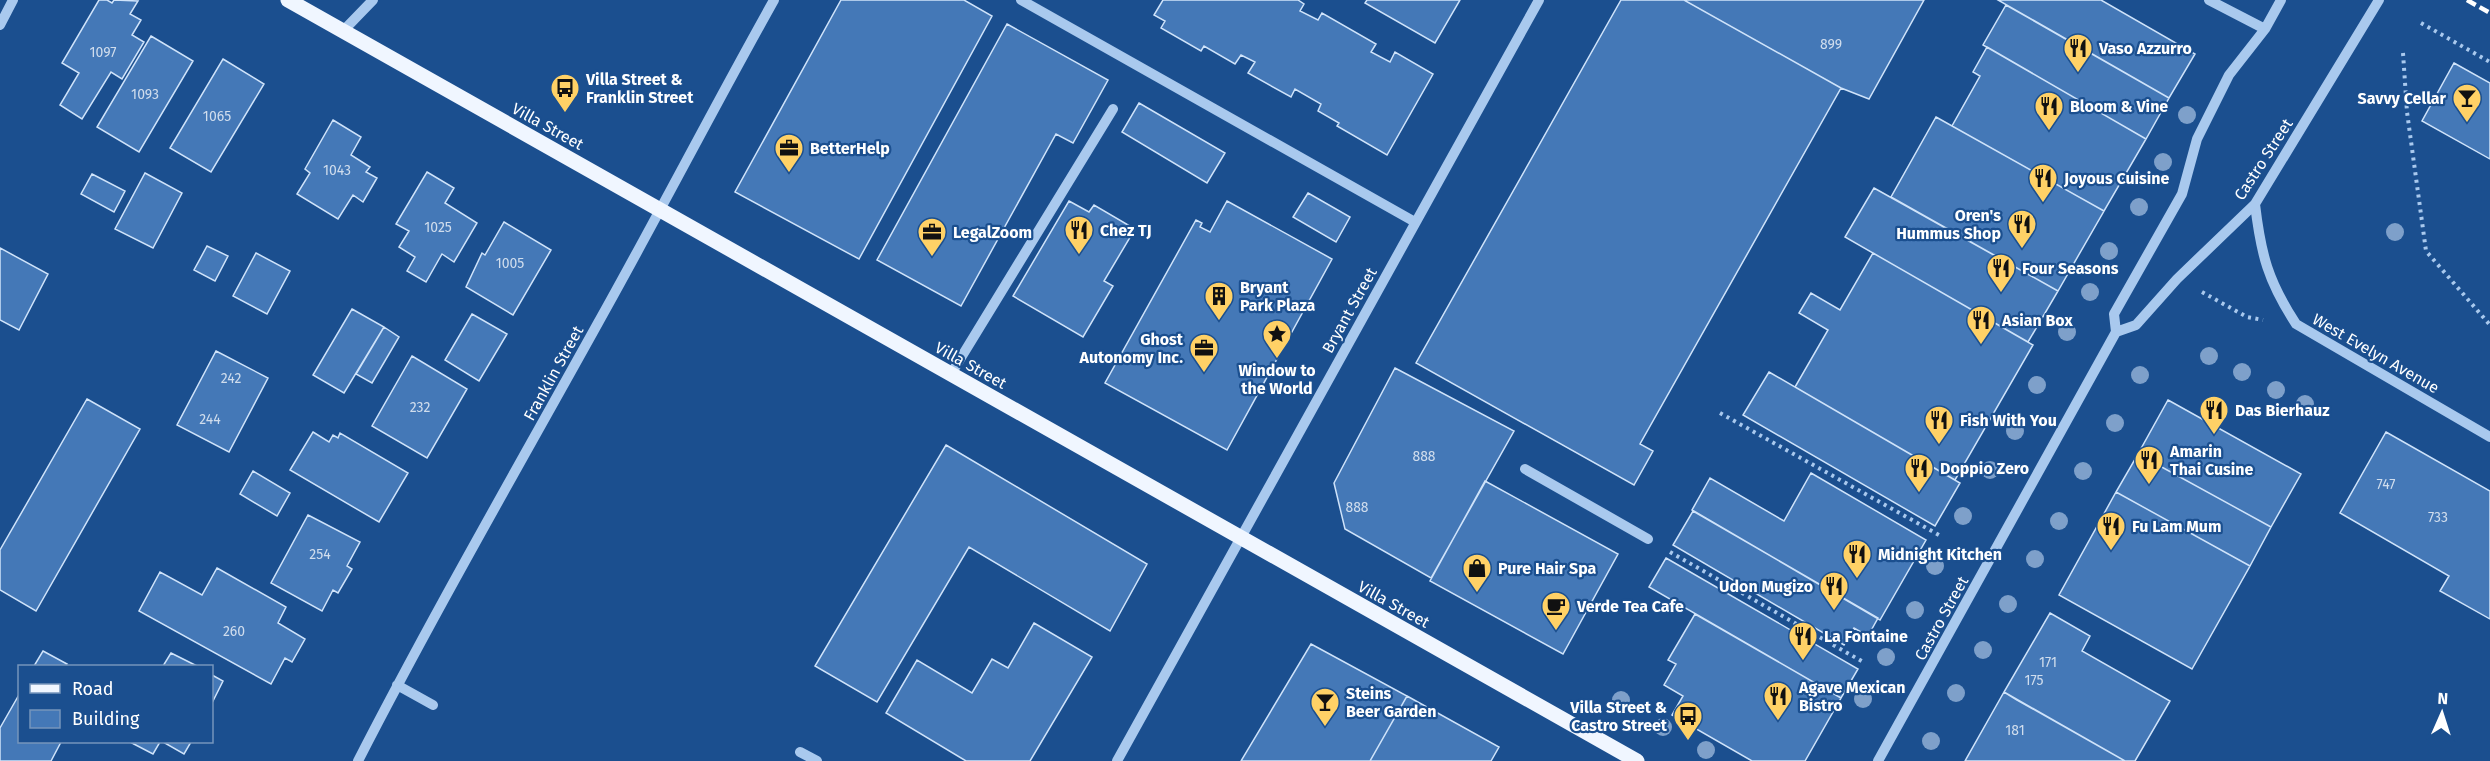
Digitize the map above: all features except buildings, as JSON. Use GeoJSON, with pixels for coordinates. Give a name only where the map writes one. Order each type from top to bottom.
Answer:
{"type":"FeatureCollection","features":[{"type":"Feature","properties":{"kind":"main road","name":"Villa Street"},"geometry":{"type":"LineString","coordinates":[[288,0],[1637,761]]}},
{"type":"Feature","properties":{"kind":"street"},"geometry":{"type":"LineString","coordinates":[[0,25],[14,0]]}},
{"type":"Feature","properties":{"kind":"street"},"geometry":{"type":"LineString","coordinates":[[343,31],[373,0]]}},
{"type":"Feature","properties":{"kind":"street","name":"Franklin Street"},"geometry":{"type":"LineString","coordinates":[[358,761],[397,685],[774,0]]}},
{"type":"Feature","properties":{"kind":"street"},"geometry":{"type":"LineString","coordinates":[[1021,0],[1415,222]]}},
{"type":"Feature","properties":{"kind":"street","name":"Bryant Street"},"geometry":{"type":"LineString","coordinates":[[1118,761],[1539,0]]}},
{"type":"Feature","properties":{"kind":"street"},"geometry":{"type":"LineString","coordinates":[[2209,0],[2265,29]]}},
{"type":"Feature","properties":{"kind":"street","name":"Castro Street"},"geometry":{"type":"LineString","coordinates":[[1878,761],[2116,332],[2114,314],[2182,194],[2197,139],[2229,75],[2265,29],[2281,0]]}},
{"type":"Feature","properties":{"kind":"street","name":"Castro Street"},"geometry":{"type":"LineString","coordinates":[[2116,332],[2136,325],[2177,279],[2255,204],[2379,0]]}},
{"type":"Feature","properties":{"kind":"street"},"geometry":{"type":"LineString","coordinates":[[951,374],[1113,109]]}},
{"type":"Feature","properties":{"kind":"street","name":"West Evelyn Avenue"},"geometry":{"type":"LineString","coordinates":[[2255,204],[2260,245],[2266,266],[2278,296],[2296,324],[2490,437]]}},
{"type":"Feature","properties":{"kind":"street"},"geometry":{"type":"LineString","coordinates":[[1525,469],[1648,539]]}},
{"type":"Feature","properties":{"kind":"street"},"geometry":{"type":"LineString","coordinates":[[397,685],[433,705]]}},
{"type":"Feature","properties":{"kind":"street"},"geometry":{"type":"LineString","coordinates":[[800,752],[817,761]]}},
{"type":"Feature","properties":{"kind":"path"},"geometry":{"type":"LineString","coordinates":[[2421,23],[2490,62]]}},
{"type":"Feature","properties":{"kind":"path"},"geometry":{"type":"LineString","coordinates":[[2403,53],[2407,112],[2426,251],[2490,325]]}},
{"type":"Feature","properties":{"kind":"path"},"geometry":{"type":"LineString","coordinates":[[2218,300],[2247,317],[2296,324]]}},
{"type":"Feature","properties":{"kind":"path"},"geometry":{"type":"LineString","coordinates":[[1720,413],[1939,535]]}},
{"type":"Feature","properties":{"kind":"path"},"geometry":{"type":"LineString","coordinates":[[1648,539],[1865,663]]}},
{"type":"Feature","properties":{"kind":"railway"},"geometry":{"type":"LineString","coordinates":[[2467,0],[2490,13]]}},
{"type":"Feature","properties":{"kind":"place","name":"Vaso Azzurro"},"geometry":{"type":"Point","coordinates":[2078,74]}},
{"type":"Feature","properties":{"kind":"place","name":"Villa Street & Franklin Street"},"geometry":{"type":"Point","coordinates":[565,114]}},
{"type":"Feature","properties":{"kind":"place","name":"Savvy Cellar"},"geometry":{"type":"Point","coordinates":[2467,124]}},
{"type":"Feature","properties":{"kind":"place","name":"Bloom & Vine"},"geometry":{"type":"Point","coordinates":[2049,132]}},
{"type":"Feature","properties":{"kind":"place","name":"BetterHelp"},"geometry":{"type":"Point","coordinates":[789,174]}},
{"type":"Feature","properties":{"kind":"place","name":"Joyous Cuisine"},"geometry":{"type":"Point","coordinates":[2043,204]}},
{"type":"Feature","properties":{"kind":"place","name":"Oren's Hummus Shop"},"geometry":{"type":"Point","coordinates":[2022,250]}},
{"type":"Feature","properties":{"kind":"place","name":"Chez TJ"},"geometry":{"type":"Point","coordinates":[1079,256]}},
{"type":"Feature","properties":{"kind":"place","name":"LegalZoom"},"geometry":{"type":"Point","coordinates":[932,258]}},
{"type":"Feature","properties":{"kind":"place","name":"Four Seasons"},"geometry":{"type":"Point","coordinates":[2001,294]}},
{"type":"Feature","properties":{"kind":"place","name":"Bryant Park Plaza"},"geometry":{"type":"Point","coordinates":[1219,322]}},
{"type":"Feature","properties":{"kind":"place","name":"Asian Box"},"geometry":{"type":"Point","coordinates":[1981,346]}},
{"type":"Feature","properties":{"kind":"place","name":"Window to the World"},"geometry":{"type":"Point","coordinates":[1277,360]}},
{"type":"Feature","properties":{"kind":"place","name":"Ghost Autonomy Inc."},"geometry":{"type":"Point","coordinates":[1204,374]}},
{"type":"Feature","properties":{"kind":"place","name":"Das Bierhauz"},"geometry":{"type":"Point","coordinates":[2214,436]}},
{"type":"Feature","properties":{"kind":"place","name":"Fish With You"},"geometry":{"type":"Point","coordinates":[1939,446]}},
{"type":"Feature","properties":{"kind":"place","name":"Amarin Thai Cusine"},"geometry":{"type":"Point","coordinates":[2149,486]}},
{"type":"Feature","properties":{"kind":"place","name":"Doppio Zero"},"geometry":{"type":"Point","coordinates":[1919,494]}},
{"type":"Feature","properties":{"kind":"place","name":"Fu Lam Mum"},"geometry":{"type":"Point","coordinates":[2111,552]}},
{"type":"Feature","properties":{"kind":"place","name":"Midnight Kitchen"},"geometry":{"type":"Point","coordinates":[1857,580]}},
{"type":"Feature","properties":{"kind":"place","name":"Pure Hair Spa"},"geometry":{"type":"Point","coordinates":[1477,594]}},
{"type":"Feature","properties":{"kind":"place","name":"Udon Mugizo"},"geometry":{"type":"Point","coordinates":[1834,612]}},
{"type":"Feature","properties":{"kind":"place","name":"Verde Tea Cafe"},"geometry":{"type":"Point","coordinates":[1556,632]}},
{"type":"Feature","properties":{"kind":"place","name":"La Fontaine"},"geometry":{"type":"Point","coordinates":[1803,662]}},
{"type":"Feature","properties":{"kind":"place","name":"Agave Mexican Bistro"},"geometry":{"type":"Point","coordinates":[1778,722]}},
{"type":"Feature","properties":{"kind":"place","name":"Steins Beer Garden"},"geometry":{"type":"Point","coordinates":[1325,728]}},
{"type":"Feature","properties":{"kind":"place","name":"Villa Street & Castro Street"},"geometry":{"type":"Point","coordinates":[1688,742]}}]}
